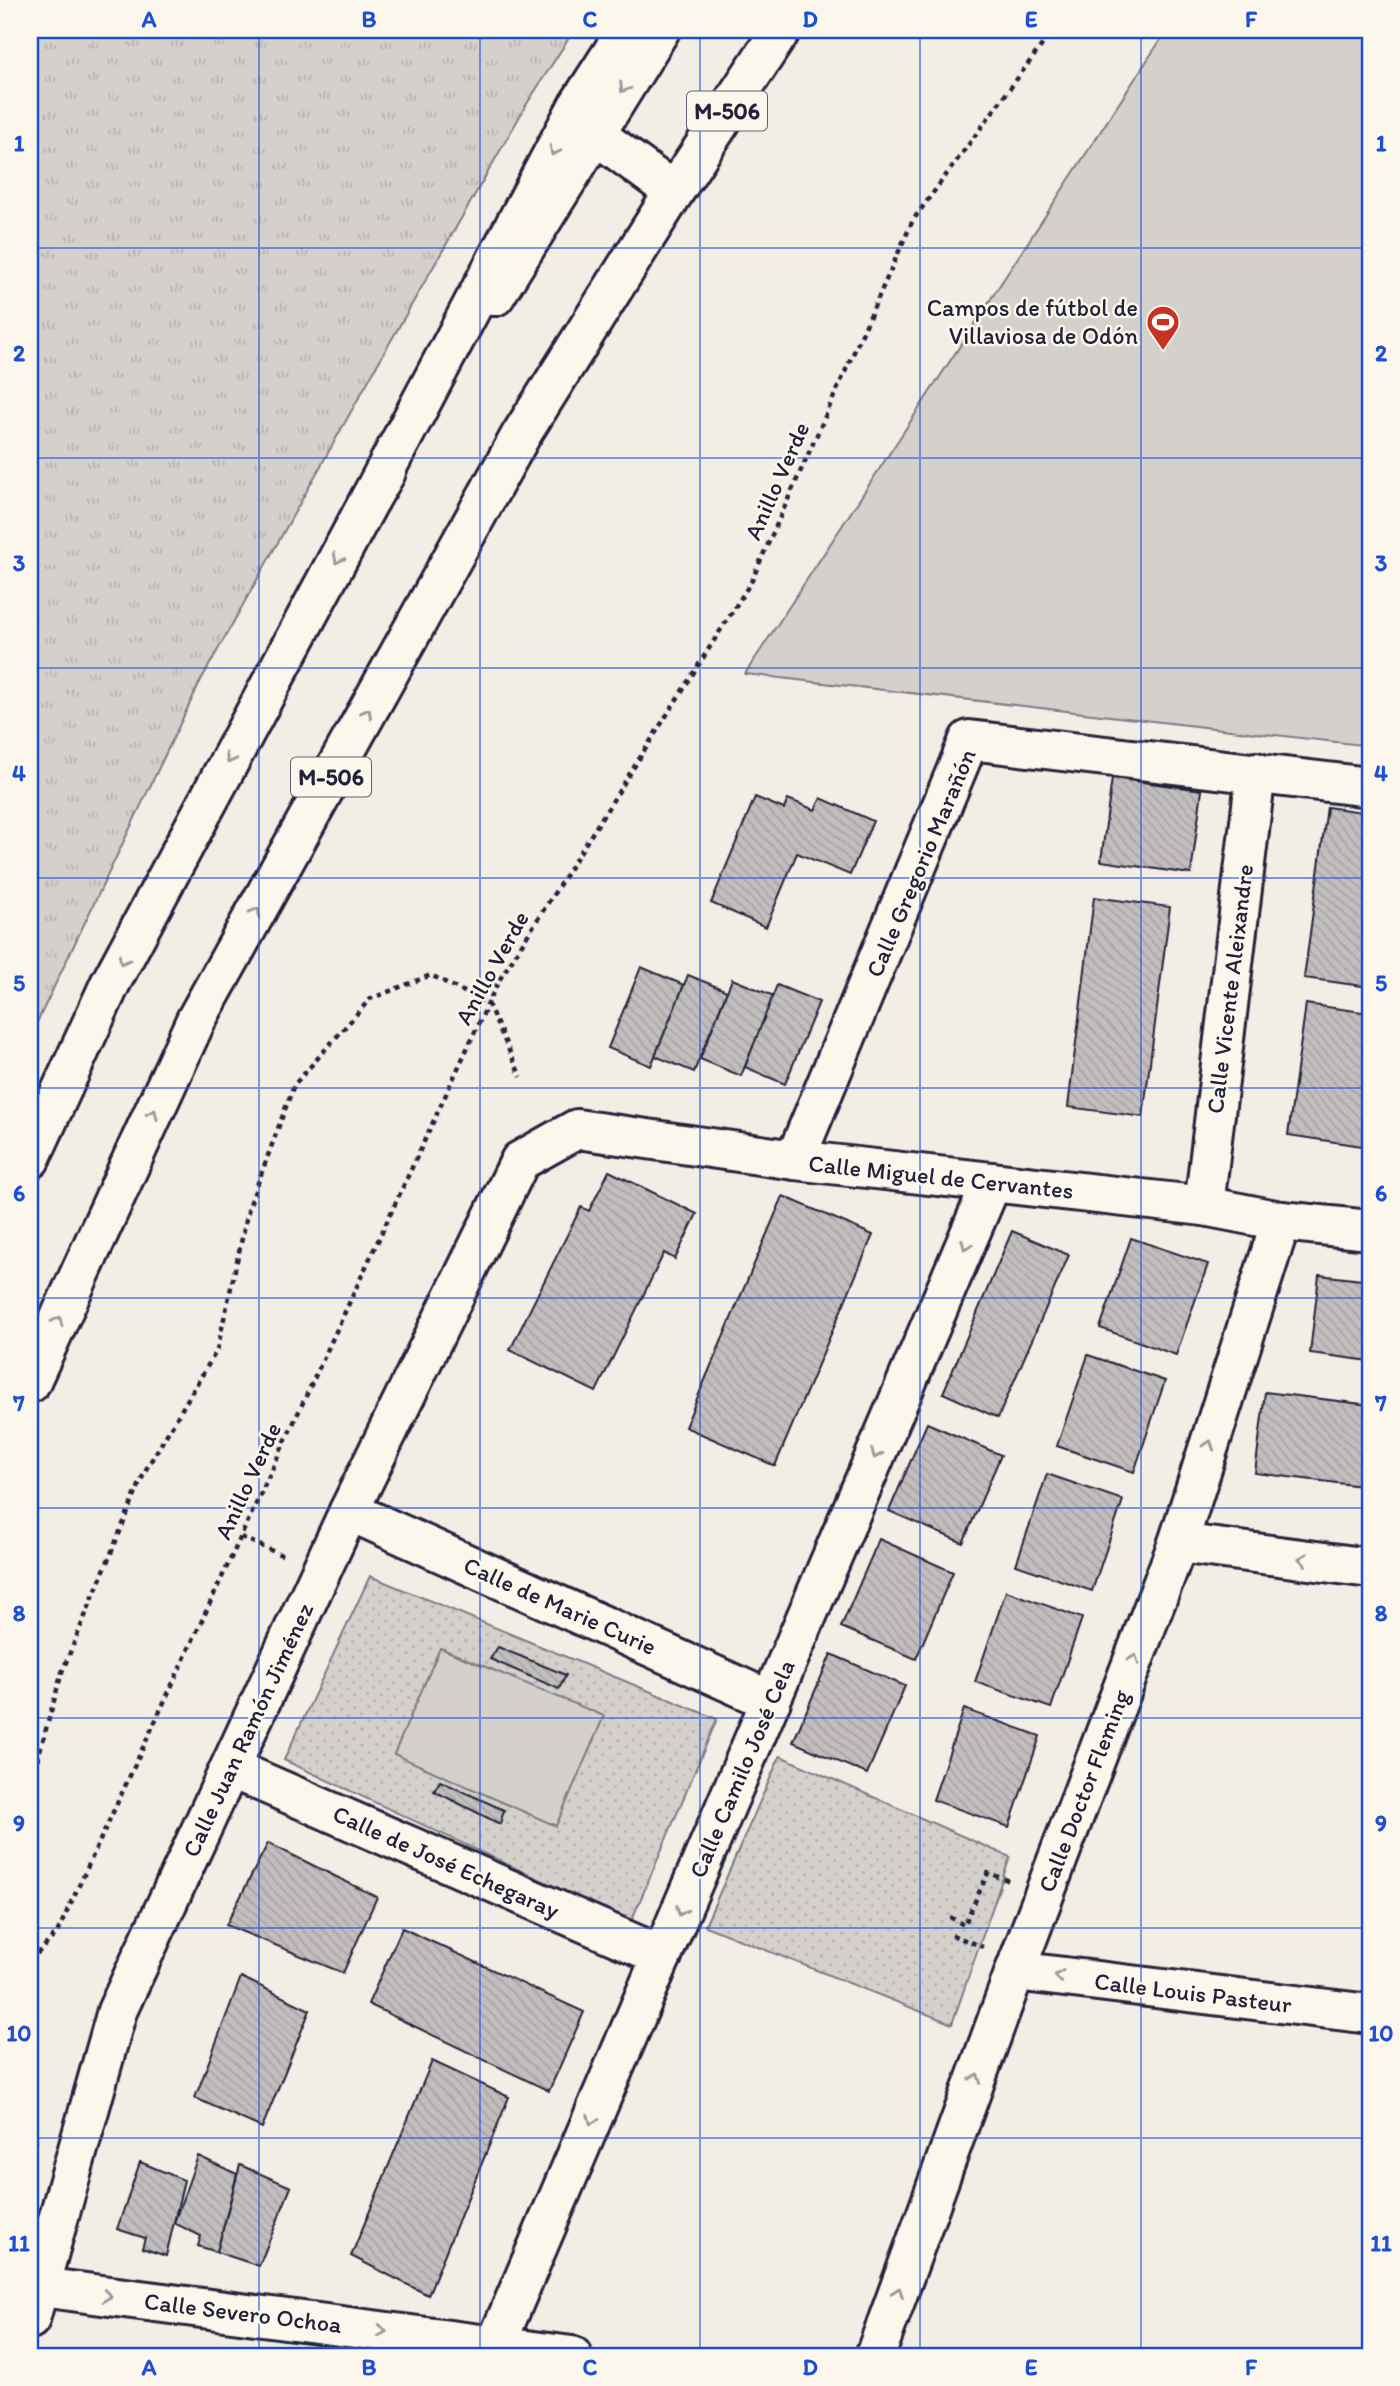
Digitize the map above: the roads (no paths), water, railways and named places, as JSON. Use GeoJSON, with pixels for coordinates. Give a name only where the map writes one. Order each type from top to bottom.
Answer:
{"type":"FeatureCollection","features":[{"type":"Feature","properties":{"kind":"main road"},"geometry":{"type":"LineString","coordinates":[[30,1159],[110,984],[578,106],[626,30]]}},
{"type":"Feature","properties":{"kind":"main road"},"geometry":{"type":"LineString","coordinates":[[370,499],[660,30]]}},
{"type":"Feature","properties":{"kind":"main road","name":"M-506"},"geometry":{"type":"LineString","coordinates":[[30,1383],[196,1020],[521,435],[674,192],[781,30]]}},
{"type":"Feature","properties":{"kind":"main road"},"geometry":{"type":"LineString","coordinates":[[595,134],[674,192],[800,30]]}},
{"type":"Feature","properties":{"kind":"main road","name":"Calle Gregorio Marañón"},"geometry":{"type":"LineString","coordinates":[[795,1160],[970,740],[1370,787]]}},
{"type":"Feature","properties":{"kind":"main road","name":"Calle Vicente Aleixandre"},"geometry":{"type":"LineString","coordinates":[[1204,1206],[1256,772]]}},
{"type":"Feature","properties":{"kind":"main road","name":"Calle Miguel de Cervantes"},"geometry":{"type":"LineString","coordinates":[[520,1161],[577,1129],[795,1160],[1204,1206],[1281,1221],[1370,1230]]}},
{"type":"Feature","properties":{"kind":"main road","name":"Calle Juan Ramón Jiménez"},"geometry":{"type":"LineString","coordinates":[[35,2303],[117,2011],[349,1511],[520,1161]]}},
{"type":"Feature","properties":{"kind":"main road","name":"Calle Camilo José Cela"},"geometry":{"type":"LineString","coordinates":[[494,2351],[992,1182]]}},
{"type":"Feature","properties":{"kind":"main road","name":"Calle Doctor Fleming"},"geometry":{"type":"LineString","coordinates":[[875,2356],[1015,1971],[1178,1544],[1281,1221]]}},
{"type":"Feature","properties":{"kind":"main road","name":"Calle de Marie Curie"},"geometry":{"type":"LineString","coordinates":[[349,1511],[771,1701]]}},
{"type":"Feature","properties":{"kind":"main road"},"geometry":{"type":"LineString","coordinates":[[1178,1544],[1370,1568]]}},
{"type":"Feature","properties":{"kind":"main road","name":"Calle de José Echegaray"},"geometry":{"type":"LineString","coordinates":[[230,1768],[662,1956]]}},
{"type":"Feature","properties":{"kind":"main road","name":"Calle Louis Pasteur"},"geometry":{"type":"LineString","coordinates":[[1015,1971],[1370,2014]]}},
{"type":"Feature","properties":{"kind":"main road","name":"Calle Severo Ochoa"},"geometry":{"type":"LineString","coordinates":[[35,2303],[494,2351],[572,2356]]}},
{"type":"Feature","properties":{"kind":"place","name":"Campos de fútbol de Villaviosa de Odón"},"geometry":{"type":"Point","coordinates":[1163,352]}}]}
